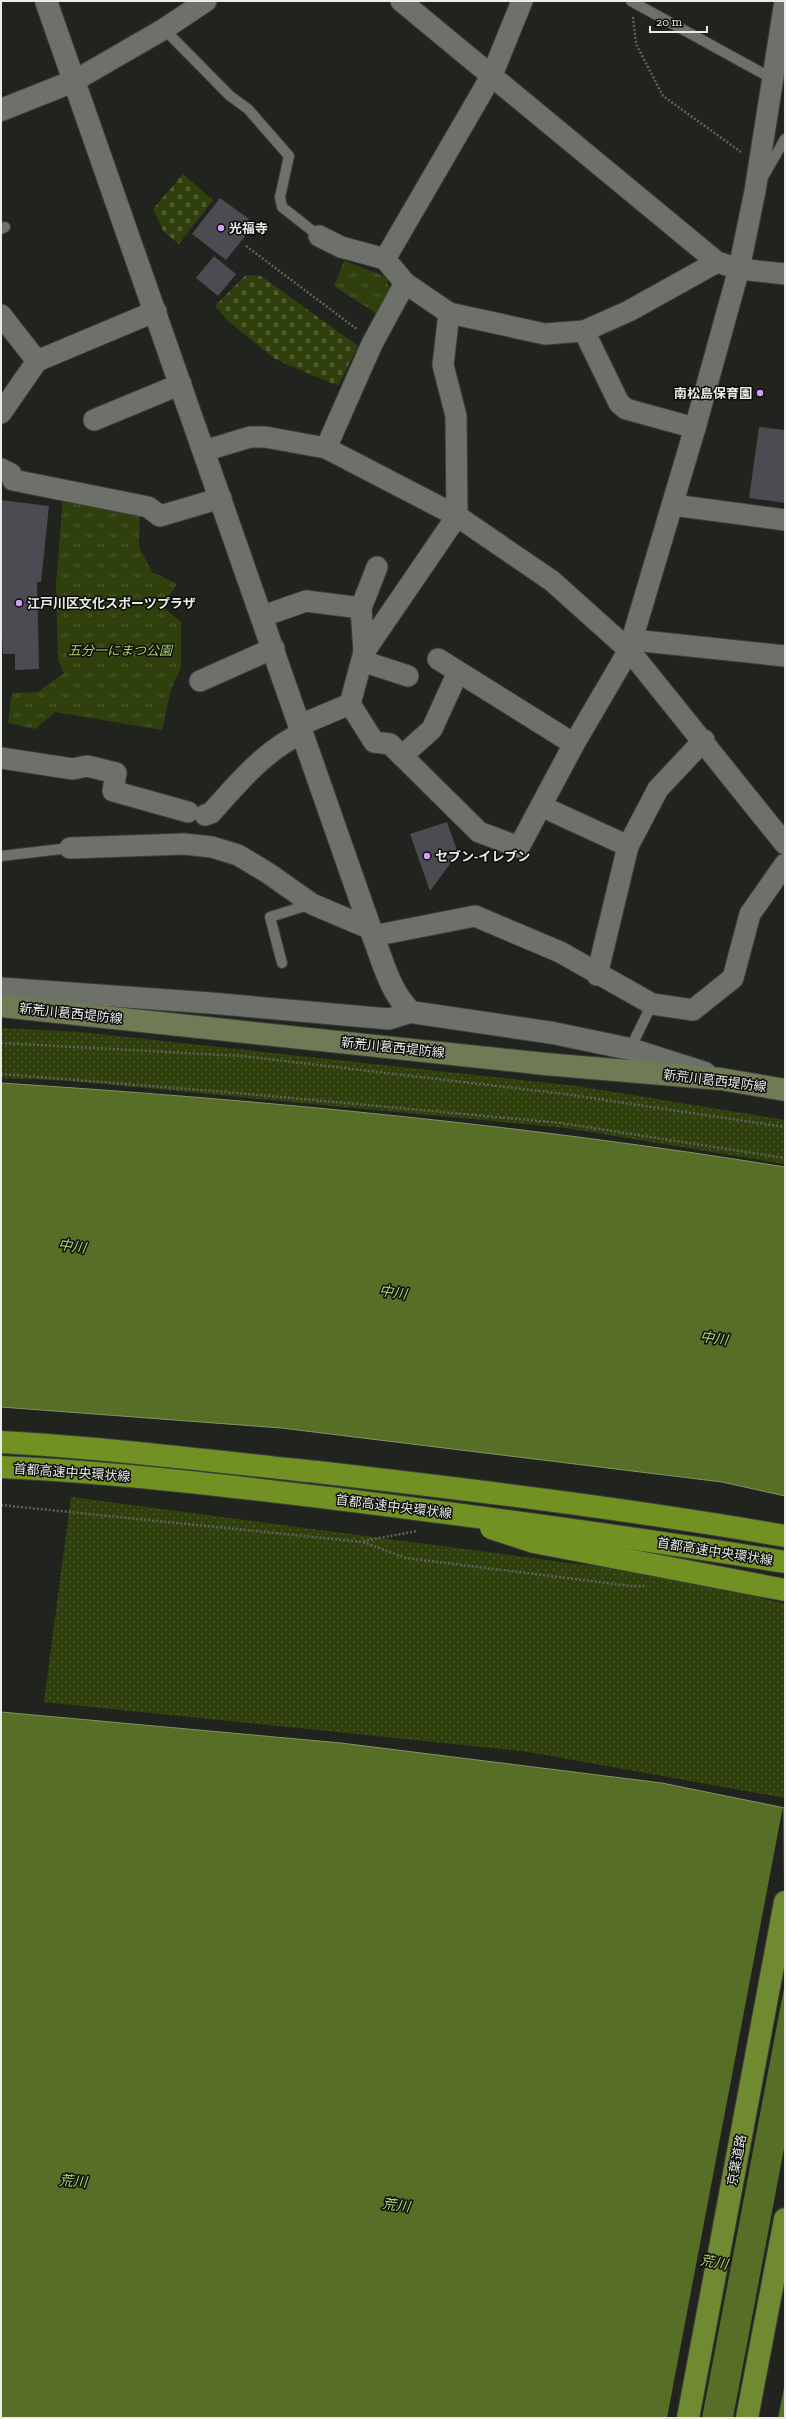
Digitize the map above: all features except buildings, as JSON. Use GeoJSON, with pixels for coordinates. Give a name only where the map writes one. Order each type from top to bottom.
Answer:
{"type":"FeatureCollection","features":[{"type":"Feature","properties":{"kind":"highway","name":"首都高速中央環状線"},"geometry":{"type":"LineString","coordinates":[[1,1442],[72,1446],[446,1487],[716,1524],[785,1536]]}},
{"type":"Feature","properties":{"kind":"highway","name":"首都高速中央環状線"},"geometry":{"type":"LineString","coordinates":[[1,1467],[75,1471],[193,1481],[544,1525],[785,1562]]}},
{"type":"Feature","properties":{"kind":"highway"},"geometry":{"type":"LineString","coordinates":[[438,1511],[534,1542],[785,1590]]}},
{"type":"Feature","properties":{"kind":"highway"},"geometry":{"type":"LineString","coordinates":[[716,1524],[785,1522]]}},
{"type":"Feature","properties":{"kind":"highway","name":"京葉道路"},"geometry":{"type":"LineString","coordinates":[[688,2418],[785,1902]]}},
{"type":"Feature","properties":{"kind":"highway"},"geometry":{"type":"LineString","coordinates":[[747,2418],[785,2219]]}},
{"type":"Feature","properties":{"kind":"main road","name":"新荒川葛西堤防線"},"geometry":{"type":"LineString","coordinates":[[1,1006],[545,1064],[721,1078],[785,1090]]}},
{"type":"Feature","properties":{"kind":"street"},"geometry":{"type":"LineString","coordinates":[[46,1],[263,616],[372,933],[393,987],[401,1003],[411,1012]]}},
{"type":"Feature","properties":{"kind":"street"},"geometry":{"type":"LineString","coordinates":[[1,110],[74,81],[164,29],[206,1]]}},
{"type":"Feature","properties":{"kind":"street"},"geometry":{"type":"LineString","coordinates":[[401,1],[717,262],[739,269],[785,274]]}},
{"type":"Feature","properties":{"kind":"street"},"geometry":{"type":"LineString","coordinates":[[385,259],[492,75],[522,1]]}},
{"type":"Feature","properties":{"kind":"street"},"geometry":{"type":"LineString","coordinates":[[350,704],[374,742],[390,744],[479,832],[519,847],[543,807],[574,744],[631,645],[673,505],[739,269],[755,191],[785,1]]}},
{"type":"Feature","properties":{"kind":"street"},"geometry":{"type":"LineString","coordinates":[[319,236],[341,247],[385,259],[405,283],[449,313],[545,334],[584,331],[629,311],[717,262]]}},
{"type":"Feature","properties":{"kind":"street"},"geometry":{"type":"LineString","coordinates":[[326,448],[372,344],[405,283]]}},
{"type":"Feature","properties":{"kind":"street"},"geometry":{"type":"LineString","coordinates":[[1,413],[37,361],[156,311]]}},
{"type":"Feature","properties":{"kind":"street"},"geometry":{"type":"LineString","coordinates":[[363,657],[457,516],[456,416],[443,365],[449,313]]}},
{"type":"Feature","properties":{"kind":"street"},"geometry":{"type":"LineString","coordinates":[[1,315],[37,361]]}},
{"type":"Feature","properties":{"kind":"street"},"geometry":{"type":"LineString","coordinates":[[584,331],[619,403],[626,409],[695,428]]}},
{"type":"Feature","properties":{"kind":"street"},"geometry":{"type":"LineString","coordinates":[[94,420],[181,384]]}},
{"type":"Feature","properties":{"kind":"street"},"geometry":{"type":"LineString","coordinates":[[204,451],[250,437],[265,437],[326,448],[457,516],[552,582],[631,645],[785,844]]}},
{"type":"Feature","properties":{"kind":"street"},"geometry":{"type":"LineString","coordinates":[[1,469],[11,474],[13,480],[148,507],[160,516],[221,498]]}},
{"type":"Feature","properties":{"kind":"street"},"geometry":{"type":"LineString","coordinates":[[673,505],[785,520]]}},
{"type":"Feature","properties":{"kind":"street"},"geometry":{"type":"LineString","coordinates":[[1,758],[73,769],[86,766],[116,773],[113,792],[196,813],[211,813],[269,753],[301,729],[350,704],[363,657],[361,608],[376,567]]}},
{"type":"Feature","properties":{"kind":"street"},"geometry":{"type":"LineString","coordinates":[[263,616],[306,601],[361,608]]}},
{"type":"Feature","properties":{"kind":"street"},"geometry":{"type":"LineString","coordinates":[[631,645],[785,656]]}},
{"type":"Feature","properties":{"kind":"street"},"geometry":{"type":"LineString","coordinates":[[200,681],[274,648]]}},
{"type":"Feature","properties":{"kind":"street"},"geometry":{"type":"LineString","coordinates":[[363,657],[408,676]]}},
{"type":"Feature","properties":{"kind":"street"},"geometry":{"type":"LineString","coordinates":[[438,659],[574,744]]}},
{"type":"Feature","properties":{"kind":"street"},"geometry":{"type":"LineString","coordinates":[[402,756],[432,729],[458,672]]}},
{"type":"Feature","properties":{"kind":"street"},"geometry":{"type":"LineString","coordinates":[[597,975],[628,846],[658,789],[704,740]]}},
{"type":"Feature","properties":{"kind":"street"},"geometry":{"type":"LineString","coordinates":[[543,807],[628,846]]}},
{"type":"Feature","properties":{"kind":"street"},"geometry":{"type":"LineString","coordinates":[[70,848],[184,844],[212,847],[238,855],[312,904],[372,933],[475,916],[560,952],[597,975],[652,1004],[693,1010],[733,978],[750,914],[785,864]]}},
{"type":"Feature","properties":{"kind":"street"},"geometry":{"type":"LineString","coordinates":[[1,988],[389,1019],[411,1012],[553,1033],[630,1050],[721,1078]]}},
{"type":"Feature","properties":{"kind":"lane"},"geometry":{"type":"LineString","coordinates":[[631,1],[773,79]]}},
{"type":"Feature","properties":{"kind":"lane"},"geometry":{"type":"LineString","coordinates":[[164,29],[230,96],[248,109],[289,156],[280,196],[282,208],[319,236]]}},
{"type":"Feature","properties":{"kind":"lane"},"geometry":{"type":"LineString","coordinates":[[755,191],[785,139]]}},
{"type":"Feature","properties":{"kind":"lane"},"geometry":{"type":"LineString","coordinates":[[1,856],[70,848]]}},
{"type":"Feature","properties":{"kind":"lane"},"geometry":{"type":"LineString","coordinates":[[282,963],[270,917],[312,904]]}},
{"type":"Feature","properties":{"kind":"lane"},"geometry":{"type":"LineString","coordinates":[[630,1050],[652,1004]]}},
{"type":"Feature","properties":{"kind":"path"},"geometry":{"type":"LineString","coordinates":[[632,15],[636,44],[664,96],[759,165]]}},
{"type":"Feature","properties":{"kind":"path"},"geometry":{"type":"LineString","coordinates":[[246,246],[360,332]]}},
{"type":"Feature","properties":{"kind":"path"},"geometry":{"type":"LineString","coordinates":[[1,1043],[242,1056],[565,1094],[785,1127]]}},
{"type":"Feature","properties":{"kind":"path"},"geometry":{"type":"LineString","coordinates":[[1,1074],[230,1092],[561,1123],[785,1158]]}},
{"type":"Feature","properties":{"kind":"path"},"geometry":{"type":"LineString","coordinates":[[1,1505],[363,1542],[406,1558],[631,1586],[654,1586]]}},
{"type":"Feature","properties":{"kind":"green space"},"geometry":{"type":"Polygon","coordinates":[[[183,174],[213,200],[179,244],[164,232],[153,209],[183,174]]]}},
{"type":"Feature","properties":{"kind":"green space"},"geometry":{"type":"Polygon","coordinates":[[[344,261],[387,277],[390,294],[377,314],[334,286],[344,261]]]}},
{"type":"Feature","properties":{"kind":"green space"},"geometry":{"type":"Polygon","coordinates":[[[246,275],[261,276],[358,346],[338,386],[275,359],[229,322],[215,306],[246,275]]]}},
{"type":"Feature","properties":{"kind":"green space","name":"五分一にまつ公園"},"geometry":{"type":"Polygon","coordinates":[[[63,497],[140,514],[139,547],[152,572],[177,584],[162,606],[181,622],[181,668],[171,689],[162,730],[55,712],[35,729],[8,723],[12,693],[38,692],[64,673],[58,660],[56,584],[63,497]]]}},
{"type":"Feature","properties":{"kind":"green space"},"geometry":{"type":"Polygon","coordinates":[[[1,1028],[80,1032],[577,1086],[785,1120],[785,1164],[566,1128],[71,1081],[1,1078],[1,1028]]]}},
{"type":"Feature","properties":{"kind":"green space"},"geometry":{"type":"Polygon","coordinates":[[[71,1497],[683,1578],[785,1604],[785,1798],[523,1751],[44,1702],[71,1497]]]}},
{"type":"Feature","properties":{"kind":"water","name":"中川"},"geometry":{"type":"Polygon","coordinates":[[[1,1083],[198,1097],[492,1126],[687,1152],[785,1167],[785,1496],[722,1482],[281,1428],[1,1407],[1,1083]]]}},
{"type":"Feature","properties":{"kind":"water","name":"荒川"},"geometry":{"type":"Polygon","coordinates":[[[1,1712],[341,1743],[662,1783],[785,1808],[785,2418],[1,2418],[1,1712]]]}},
{"type":"Feature","properties":{"kind":"pier"},"geometry":{"type":"Polygon","coordinates":[[[783,1806],[785,1983],[702,2418],[667,2418],[783,1806]]]}},
{"type":"Feature","properties":{"kind":"pier"},"geometry":{"type":"Polygon","coordinates":[[[785,2143],[785,2382],[778,2418],[733,2418],[785,2143]]]}},
{"type":"Feature","properties":{"kind":"place","name":"光福寺"},"geometry":{"type":"Point","coordinates":[221,228]}},
{"type":"Feature","properties":{"kind":"place","name":"南松島保育園"},"geometry":{"type":"Point","coordinates":[760,393]}},
{"type":"Feature","properties":{"kind":"place","name":"江戸川区文化スポーツプラザ"},"geometry":{"type":"Point","coordinates":[19,603]}},
{"type":"Feature","properties":{"kind":"place","name":"セブン-イレブン"},"geometry":{"type":"Point","coordinates":[427,856]}}]}
